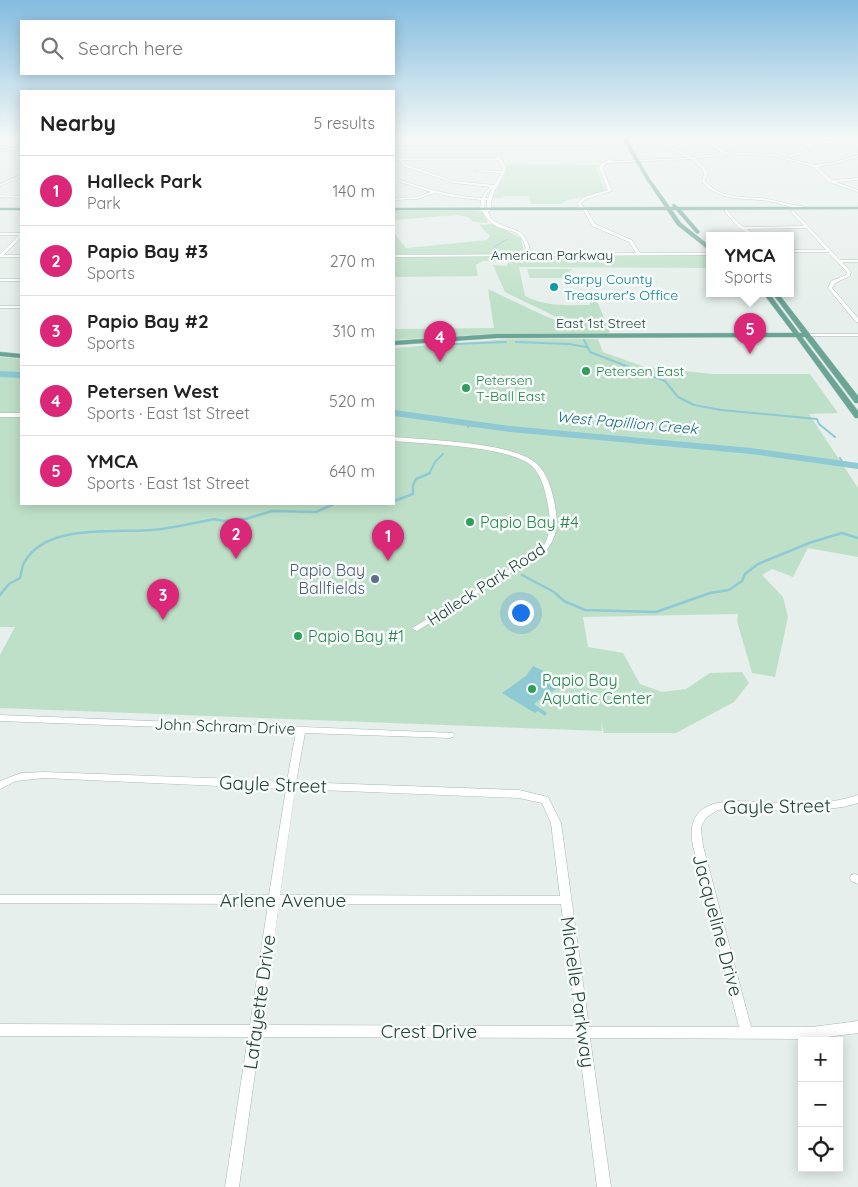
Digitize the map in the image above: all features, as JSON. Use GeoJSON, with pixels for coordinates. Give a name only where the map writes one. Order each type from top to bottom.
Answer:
{"type":"FeatureCollection","features":[{"type":"Feature","properties":{"kind":"main road"},"geometry":{"type":"LineString","coordinates":[[659,193],[670,212],[691,235],[706,243]]}},
{"type":"Feature","properties":{"kind":"main road"},"geometry":{"type":"LineString","coordinates":[[666,193],[692,228],[706,241]]}},
{"type":"Feature","properties":{"kind":"main road"},"geometry":{"type":"LineString","coordinates":[[671,200],[687,207],[855,209]]}},
{"type":"Feature","properties":{"kind":"main road"},"geometry":{"type":"LineString","coordinates":[[647,210],[663,206],[663,201]]}},
{"type":"Feature","properties":{"kind":"main road"},"geometry":{"type":"LineString","coordinates":[[395,209],[585,209],[670,212],[678,210],[779,208]]}},
{"type":"Feature","properties":{"kind":"main road"},"geometry":{"type":"LineString","coordinates":[[0,209],[20,209]]}},
{"type":"Feature","properties":{"kind":"main road"},"geometry":{"type":"LineString","coordinates":[[678,210],[792,211],[855,209]]}},
{"type":"Feature","properties":{"kind":"main road"},"geometry":{"type":"LineString","coordinates":[[647,210],[670,212]]}},
{"type":"Feature","properties":{"kind":"main road"},"geometry":{"type":"LineString","coordinates":[[684,218],[686,212],[697,211]]}},
{"type":"Feature","properties":{"kind":"main road"},"geometry":{"type":"LineString","coordinates":[[769,297],[858,416]]}},
{"type":"Feature","properties":{"kind":"main road"},"geometry":{"type":"LineString","coordinates":[[778,297],[858,401]]}},
{"type":"Feature","properties":{"kind":"main road","name":"East 1st Street"},"geometry":{"type":"LineString","coordinates":[[395,343],[497,336],[808,335]]}},
{"type":"Feature","properties":{"kind":"main road"},"geometry":{"type":"LineString","coordinates":[[0,354],[20,356]]}},
{"type":"Feature","properties":{"kind":"street"},"geometry":{"type":"LineString","coordinates":[[395,199],[417,198],[433,193]]}},
{"type":"Feature","properties":{"kind":"street"},"geometry":{"type":"LineString","coordinates":[[437,193],[489,199]]}},
{"type":"Feature","properties":{"kind":"street"},"geometry":{"type":"LineString","coordinates":[[486,193],[483,199],[486,216],[490,220],[517,232],[524,238],[529,255]]}},
{"type":"Feature","properties":{"kind":"street"},"geometry":{"type":"LineString","coordinates":[[485,210],[491,193]]}},
{"type":"Feature","properties":{"kind":"street"},"geometry":{"type":"LineString","coordinates":[[601,193],[585,198],[578,203],[585,209],[593,225],[630,241],[639,255]]}},
{"type":"Feature","properties":{"kind":"street"},"geometry":{"type":"LineString","coordinates":[[718,193],[736,198],[772,201],[791,207],[855,209]]}},
{"type":"Feature","properties":{"kind":"street"},"geometry":{"type":"LineString","coordinates":[[0,196],[20,198]]}},
{"type":"Feature","properties":{"kind":"street"},"geometry":{"type":"LineString","coordinates":[[582,201],[586,202],[585,209]]}},
{"type":"Feature","properties":{"kind":"street"},"geometry":{"type":"LineString","coordinates":[[772,201],[779,208]]}},
{"type":"Feature","properties":{"kind":"street"},"geometry":{"type":"LineString","coordinates":[[726,211],[749,232]]}},
{"type":"Feature","properties":{"kind":"street"},"geometry":{"type":"LineString","coordinates":[[792,211],[849,274],[833,282],[830,290],[858,321]]}},
{"type":"Feature","properties":{"kind":"street"},"geometry":{"type":"LineString","coordinates":[[743,228],[805,226]]}},
{"type":"Feature","properties":{"kind":"street"},"geometry":{"type":"LineString","coordinates":[[0,234],[20,235]]}},
{"type":"Feature","properties":{"kind":"street"},"geometry":{"type":"LineString","coordinates":[[0,256],[20,236]]}},
{"type":"Feature","properties":{"kind":"street"},"geometry":{"type":"LineString","coordinates":[[794,251],[829,251]]}},
{"type":"Feature","properties":{"kind":"street","name":"American Parkway"},"geometry":{"type":"LineString","coordinates":[[395,256],[706,254]]}},
{"type":"Feature","properties":{"kind":"street"},"geometry":{"type":"LineString","coordinates":[[0,256],[20,256]]}},
{"type":"Feature","properties":{"kind":"street"},"geometry":{"type":"LineString","coordinates":[[838,261],[858,261]]}},
{"type":"Feature","properties":{"kind":"street"},"geometry":{"type":"LineString","coordinates":[[0,280],[20,280]]}},
{"type":"Feature","properties":{"kind":"street"},"geometry":{"type":"LineString","coordinates":[[0,307],[20,307]]}},
{"type":"Feature","properties":{"kind":"street"},"geometry":{"type":"LineString","coordinates":[[808,335],[858,335]]}},
{"type":"Feature","properties":{"kind":"street"},"geometry":{"type":"LineString","coordinates":[[0,415],[20,415]]}},
{"type":"Feature","properties":{"kind":"street","name":"Halleck Park Road"},"geometry":{"type":"LineString","coordinates":[[395,439],[464,446],[513,454],[532,462],[544,478],[554,523],[554,534],[544,550],[417,629]]}},
{"type":"Feature","properties":{"kind":"street","name":"John Schram Drive"},"geometry":{"type":"LineString","coordinates":[[0,718],[450,735]]}},
{"type":"Feature","properties":{"kind":"street","name":"Lafayette Drive"},"geometry":{"type":"LineString","coordinates":[[232,1187],[291,784],[301,729]]}},
{"type":"Feature","properties":{"kind":"street","name":"Gayle Street"},"geometry":{"type":"LineString","coordinates":[[0,783],[28,776],[44,775],[520,794],[545,800]]}},
{"type":"Feature","properties":{"kind":"street","name":"Gayle Street"},"geometry":{"type":"LineString","coordinates":[[699,818],[708,810],[724,805],[822,807],[858,799]]}},
{"type":"Feature","properties":{"kind":"street","name":"Michelle Parkway"},"geometry":{"type":"LineString","coordinates":[[545,800],[556,823],[582,1032],[604,1187]]}},
{"type":"Feature","properties":{"kind":"street","name":"Jacqueline Drive"},"geometry":{"type":"LineString","coordinates":[[699,818],[696,824],[696,837],[746,1032]]}},
{"type":"Feature","properties":{"kind":"street","name":"Arlene Avenue"},"geometry":{"type":"LineString","coordinates":[[0,899],[566,900]]}},
{"type":"Feature","properties":{"kind":"street","name":"Crest Drive"},"geometry":{"type":"LineString","coordinates":[[0,1030],[812,1033],[858,1027]]}},
{"type":"Feature","properties":{"kind":"green space"},"geometry":{"type":"Polygon","coordinates":[[[495,193],[598,193],[567,200],[561,204],[531,204],[529,196],[493,198],[495,193]]]}},
{"type":"Feature","properties":{"kind":"green space"},"geometry":{"type":"Polygon","coordinates":[[[395,210],[475,211],[482,212],[488,223],[474,222],[468,217],[457,215],[395,220],[395,210]]]}},
{"type":"Feature","properties":{"kind":"green space"},"geometry":{"type":"Polygon","coordinates":[[[493,224],[521,238],[524,254],[395,254],[395,234],[406,248],[487,240],[490,236],[479,225],[493,224]]]}},
{"type":"Feature","properties":{"kind":"green space"},"geometry":{"type":"Polygon","coordinates":[[[706,255],[706,268],[519,267],[525,296],[533,300],[557,305],[590,305],[589,300],[597,301],[610,332],[489,334],[395,340],[395,329],[494,328],[488,289],[545,316],[583,330],[505,292],[493,265],[507,266],[508,261],[483,261],[476,265],[478,276],[395,277],[395,257],[706,255]]]}},
{"type":"Feature","properties":{"kind":"green space"},"geometry":{"type":"Polygon","coordinates":[[[527,269],[573,270],[569,271],[571,278],[530,278],[527,269]]]}},
{"type":"Feature","properties":{"kind":"green space"},"geometry":{"type":"Polygon","coordinates":[[[510,339],[598,339],[603,352],[645,367],[713,374],[810,374],[838,413],[809,414],[858,488],[858,557],[808,548],[793,577],[772,569],[762,575],[783,597],[788,617],[775,677],[752,673],[737,621],[738,614],[583,617],[588,647],[623,653],[640,684],[662,692],[686,689],[710,673],[742,672],[749,683],[734,702],[676,733],[604,733],[601,722],[602,731],[0,708],[0,655],[15,627],[0,627],[0,357],[20,359],[20,505],[395,505],[395,348],[510,339]]]}},
{"type":"Feature","properties":{"kind":"water","name":"Papio Bay Aquatic Center"},"geometry":{"type":"Polygon","coordinates":[[[533,666],[550,674],[563,687],[549,692],[534,704],[547,713],[545,716],[538,711],[535,713],[502,693],[526,676],[533,666]]]}},
{"type":"Feature","properties":{"kind":"waterway"},"geometry":{"type":"LineString","coordinates":[[494,247],[508,239]]}},
{"type":"Feature","properties":{"kind":"waterway"},"geometry":{"type":"LineString","coordinates":[[584,340],[590,352],[665,381],[678,397],[694,405],[721,410],[817,419],[819,424],[835,437]]}},
{"type":"Feature","properties":{"kind":"waterway"},"geometry":{"type":"LineString","coordinates":[[429,345],[506,342]]}},
{"type":"Feature","properties":{"kind":"waterway"},"geometry":{"type":"LineString","coordinates":[[516,342],[569,344],[586,347]]}},
{"type":"Feature","properties":{"kind":"waterway","name":"West Papillion Creek"},"geometry":{"type":"LineString","coordinates":[[0,374],[20,375]]}},
{"type":"Feature","properties":{"kind":"waterway","name":"West Papillion Creek"},"geometry":{"type":"LineString","coordinates":[[395,413],[510,429],[751,451],[858,466]]}},
{"type":"Feature","properties":{"kind":"waterway","name":"West Papillion Creek"},"geometry":{"type":"LineString","coordinates":[[468,427],[471,424]]}},
{"type":"Feature","properties":{"kind":"waterway"},"geometry":{"type":"LineString","coordinates":[[429,473],[435,462],[443,454]]}},
{"type":"Feature","properties":{"kind":"waterway","name":"West Papillion Creek"},"geometry":{"type":"LineString","coordinates":[[840,458],[843,463]]}},
{"type":"Feature","properties":{"kind":"waterway"},"geometry":{"type":"LineString","coordinates":[[395,501],[413,494],[413,485],[416,479],[429,473]]}},
{"type":"Feature","properties":{"kind":"waterway"},"geometry":{"type":"LineString","coordinates":[[0,595],[9,584],[20,578],[24,563],[34,550],[48,541],[64,536],[101,531],[153,530],[214,519],[224,521],[246,519],[272,511],[316,512],[332,505]]}},
{"type":"Feature","properties":{"kind":"waterway"},"geometry":{"type":"LineString","coordinates":[[522,575],[554,592],[564,601],[585,610],[656,612],[710,593],[729,590],[742,581],[745,574],[758,564],[809,543],[842,533],[858,538]]}},
{"type":"Feature","properties":{"kind":"place","name":"Sarpy County Treasurer's Office"},"geometry":{"type":"Point","coordinates":[554,287]}},
{"type":"Feature","properties":{"kind":"place","name":"YMCA"},"geometry":{"type":"Point","coordinates":[750,354]}},
{"type":"Feature","properties":{"kind":"place","name":"Petersen West"},"geometry":{"type":"Point","coordinates":[440,362]}},
{"type":"Feature","properties":{"kind":"place","name":"Petersen East"},"geometry":{"type":"Point","coordinates":[586,371]}},
{"type":"Feature","properties":{"kind":"place","name":"Petersen T-Ball East"},"geometry":{"type":"Point","coordinates":[466,388]}},
{"type":"Feature","properties":{"kind":"place","name":"Papio Bay #4"},"geometry":{"type":"Point","coordinates":[470,522]}},
{"type":"Feature","properties":{"kind":"place","name":"Papio Bay #3"},"geometry":{"type":"Point","coordinates":[236,559]}},
{"type":"Feature","properties":{"kind":"place","name":"Halleck Park"},"geometry":{"type":"Point","coordinates":[388,561]}},
{"type":"Feature","properties":{"kind":"place","name":"Papio Bay Ballfields"},"geometry":{"type":"Point","coordinates":[375,579]}},
{"type":"Feature","properties":{"kind":"place","name":"Papio Bay #2"},"geometry":{"type":"Point","coordinates":[163,620]}},
{"type":"Feature","properties":{"kind":"place","name":"Papio Bay #1"},"geometry":{"type":"Point","coordinates":[298,636]}},
{"type":"Feature","properties":{"kind":"place","name":"Papio Bay Aquatic Center"},"geometry":{"type":"Point","coordinates":[532,689]}}]}
